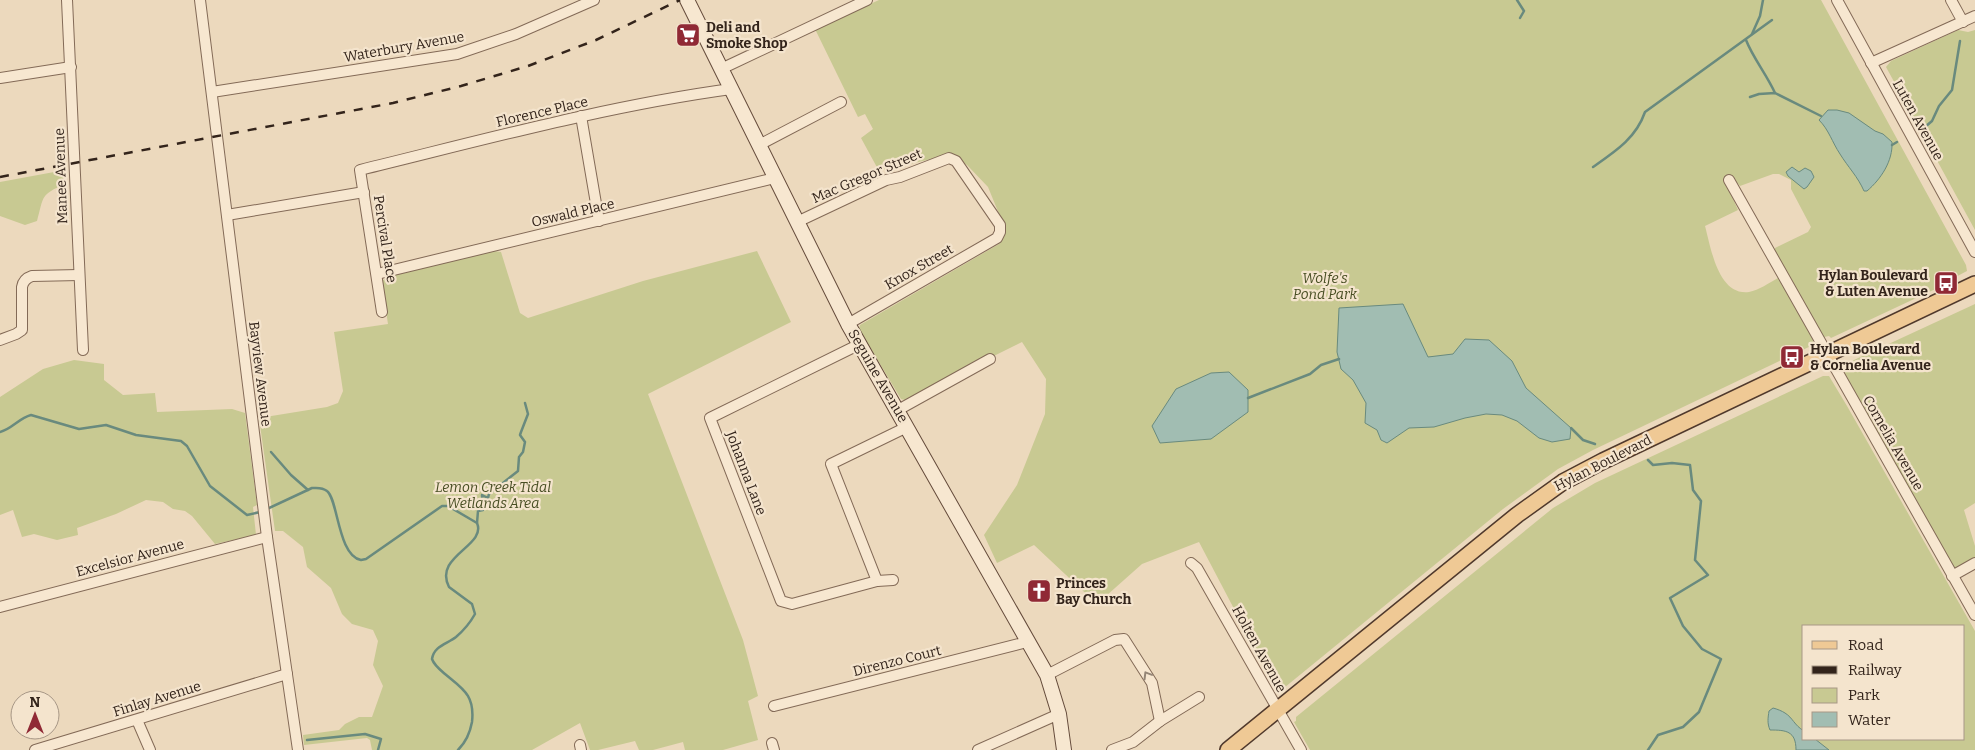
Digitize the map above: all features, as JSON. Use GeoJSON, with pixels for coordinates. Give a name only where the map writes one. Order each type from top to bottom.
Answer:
{"type":"FeatureCollection","features":[{"type":"Feature","properties":{"kind":"main road","name":"Hylan Boulevard"},"geometry":{"type":"LineString","coordinates":[[1228,750],[1525,508],[1554,488],[1598,463],[1975,284]]}},
{"type":"Feature","properties":{"kind":"street","name":"Manee Avenue"},"geometry":{"type":"LineString","coordinates":[[67,0],[83,350]]}},
{"type":"Feature","properties":{"kind":"street","name":"Bayview Avenue"},"geometry":{"type":"LineString","coordinates":[[200,0],[265,522],[298,750]]}},
{"type":"Feature","properties":{"kind":"street","name":"Waterbury Avenue"},"geometry":{"type":"LineString","coordinates":[[212,92],[457,54],[524,31],[594,0]]}},
{"type":"Feature","properties":{"kind":"street","name":"Seguine Avenue"},"geometry":{"type":"LineString","coordinates":[[687,0],[848,324],[1047,675],[1059,714],[1064,750]]}},
{"type":"Feature","properties":{"kind":"street"},"geometry":{"type":"LineString","coordinates":[[721,69],[867,0]]}},
{"type":"Feature","properties":{"kind":"street","name":"Luten Avenue"},"geometry":{"type":"LineString","coordinates":[[1837,0],[1975,252]]}},
{"type":"Feature","properties":{"kind":"street"},"geometry":{"type":"LineString","coordinates":[[1951,0],[1963,22]]}},
{"type":"Feature","properties":{"kind":"street"},"geometry":{"type":"LineString","coordinates":[[1871,63],[1975,16]]}},
{"type":"Feature","properties":{"kind":"street"},"geometry":{"type":"LineString","coordinates":[[0,78],[71,67]]}},
{"type":"Feature","properties":{"kind":"street","name":"Florence Place"},"geometry":{"type":"LineString","coordinates":[[360,170],[581,116],[643,103],[731,90]]}},
{"type":"Feature","properties":{"kind":"street"},"geometry":{"type":"LineString","coordinates":[[759,145],[841,102]]}},
{"type":"Feature","properties":{"kind":"street"},"geometry":{"type":"LineString","coordinates":[[581,116],[599,221]]}},
{"type":"Feature","properties":{"kind":"street","name":"Mac Gregor Street"},"geometry":{"type":"LineString","coordinates":[[797,222],[886,180],[900,177],[949,158],[956,161],[1000,225],[1000,232]]}},
{"type":"Feature","properties":{"kind":"street","name":"Percival Place"},"geometry":{"type":"LineString","coordinates":[[360,170],[382,312]]}},
{"type":"Feature","properties":{"kind":"street","name":"Oswald Place"},"geometry":{"type":"LineString","coordinates":[[377,274],[775,178]]}},
{"type":"Feature","properties":{"kind":"street","name":"Cornelia Avenue"},"geometry":{"type":"LineString","coordinates":[[1729,180],[1826,355],[1975,615]]}},
{"type":"Feature","properties":{"kind":"street"},"geometry":{"type":"LineString","coordinates":[[227,215],[364,192]]}},
{"type":"Feature","properties":{"kind":"street","name":"Knox Street"},"geometry":{"type":"LineString","coordinates":[[848,324],[997,238],[1000,232]]}},
{"type":"Feature","properties":{"kind":"street"},"geometry":{"type":"LineString","coordinates":[[0,340],[22,330],[22,283],[27,278],[32,276],[79,275]]}},
{"type":"Feature","properties":{"kind":"street","name":"Johanna Lane"},"geometry":{"type":"LineString","coordinates":[[860,344],[710,418],[781,600],[784,603],[792,604],[877,581],[893,580]]}},
{"type":"Feature","properties":{"kind":"street"},"geometry":{"type":"LineString","coordinates":[[898,410],[990,359]]}},
{"type":"Feature","properties":{"kind":"street"},"geometry":{"type":"LineString","coordinates":[[877,581],[830,464],[907,427]]}},
{"type":"Feature","properties":{"kind":"street","name":"Excelsior Avenue"},"geometry":{"type":"LineString","coordinates":[[0,607],[267,536]]}},
{"type":"Feature","properties":{"kind":"street","name":"Holten Avenue"},"geometry":{"type":"LineString","coordinates":[[1191,563],[1198,568],[1301,750]]}},
{"type":"Feature","properties":{"kind":"street"},"geometry":{"type":"LineString","coordinates":[[1952,576],[1975,563]]}},
{"type":"Feature","properties":{"kind":"street"},"geometry":{"type":"LineString","coordinates":[[1047,675],[1115,640],[1124,639],[1152,683],[1160,721]]}},
{"type":"Feature","properties":{"kind":"street","name":"Direnzo Court"},"geometry":{"type":"LineString","coordinates":[[774,706],[1027,642]]}},
{"type":"Feature","properties":{"kind":"street","name":"Finlay Avenue"},"geometry":{"type":"LineString","coordinates":[[39,749],[287,674]]}},
{"type":"Feature","properties":{"kind":"street"},"geometry":{"type":"LineString","coordinates":[[1112,750],[1133,742],[1160,721],[1199,697]]}},
{"type":"Feature","properties":{"kind":"street"},"geometry":{"type":"LineString","coordinates":[[978,750],[1059,714]]}},
{"type":"Feature","properties":{"kind":"street"},"geometry":{"type":"LineString","coordinates":[[137,720],[150,750]]}},
{"type":"Feature","properties":{"kind":"green space","name":"Wolfe's Pond Park"},"geometry":{"type":"Polygon","coordinates":[[[879,0],[1821,0],[1966,265],[1967,271],[1944,283],[1944,285],[1831,338],[1829,336],[1824,337],[1821,335],[1775,253],[1775,248],[1808,232],[1811,227],[1791,189],[1791,180],[1779,174],[1773,174],[1740,186],[1732,177],[1726,183],[1738,210],[1705,226],[1713,258],[1718,269],[1723,279],[1738,291],[1753,291],[1778,278],[1813,339],[1813,345],[1593,450],[1558,469],[1503,509],[1279,692],[1199,542],[1142,564],[1097,604],[1034,545],[997,563],[984,535],[1017,485],[1045,414],[1046,379],[1022,342],[905,400],[901,399],[859,329],[860,325],[999,244],[1006,231],[988,187],[967,165],[949,155],[879,171],[861,138],[873,129],[865,114],[858,117],[815,29],[879,0]]]}},
{"type":"Feature","properties":{"kind":"green space"},"geometry":{"type":"Polygon","coordinates":[[[1958,30],[1968,32],[1975,30],[1975,230],[1886,67],[1891,61],[1958,30]]]}},
{"type":"Feature","properties":{"kind":"green space"},"geometry":{"type":"Polygon","coordinates":[[[65,170],[65,184],[44,197],[37,221],[25,225],[0,216],[0,182],[65,170]]]}},
{"type":"Feature","properties":{"kind":"green space","name":"Lemon Creek Tidal Wetlands Area"},"geometry":{"type":"Polygon","coordinates":[[[494,251],[501,252],[520,313],[528,318],[643,281],[757,251],[791,322],[648,394],[743,640],[758,696],[748,701],[758,740],[723,750],[685,750],[683,742],[653,750],[639,750],[635,741],[598,750],[590,750],[580,723],[532,750],[372,750],[370,740],[367,738],[304,745],[303,735],[339,730],[345,724],[359,717],[372,717],[383,686],[373,665],[378,641],[373,630],[352,624],[342,614],[331,588],[307,567],[303,547],[283,531],[275,531],[259,418],[327,407],[338,403],[343,391],[334,332],[388,324],[382,281],[388,276],[494,251]]]}},
{"type":"Feature","properties":{"kind":"green space"},"geometry":{"type":"Polygon","coordinates":[[[1975,304],[1975,503],[1964,510],[1975,546],[1975,558],[1955,568],[1949,562],[1842,370],[1854,360],[1975,304]]]}},
{"type":"Feature","properties":{"kind":"green space"},"geometry":{"type":"Polygon","coordinates":[[[74,360],[104,364],[104,380],[123,395],[155,393],[157,412],[232,409],[245,413],[257,505],[253,507],[256,535],[215,544],[192,516],[185,511],[173,509],[163,502],[146,500],[116,514],[77,528],[78,535],[57,540],[34,534],[22,537],[13,510],[0,515],[0,397],[43,369],[74,360]]]}},
{"type":"Feature","properties":{"kind":"green space"},"geometry":{"type":"Polygon","coordinates":[[[1823,376],[1829,376],[1975,631],[1975,750],[1310,750],[1294,722],[1296,717],[1553,508],[1595,483],[1823,376]]]}},
{"type":"Feature","properties":{"kind":"water"},"geometry":{"type":"Polygon","coordinates":[[[1828,110],[1849,113],[1875,131],[1883,134],[1892,142],[1892,149],[1885,169],[1867,191],[1864,191],[1819,120],[1828,110]]]}},
{"type":"Feature","properties":{"kind":"water"},"geometry":{"type":"Polygon","coordinates":[[[1792,167],[1799,172],[1805,168],[1811,171],[1814,177],[1804,189],[1788,176],[1786,172],[1792,167]]]}},
{"type":"Feature","properties":{"kind":"water"},"geometry":{"type":"Polygon","coordinates":[[[1403,304],[1428,357],[1453,354],[1465,339],[1489,340],[1512,361],[1526,388],[1571,428],[1570,439],[1552,442],[1539,438],[1517,421],[1502,415],[1486,414],[1434,427],[1409,428],[1387,443],[1381,440],[1377,430],[1365,423],[1366,403],[1353,380],[1341,369],[1337,352],[1339,308],[1403,304]]]}},
{"type":"Feature","properties":{"kind":"water"},"geometry":{"type":"Polygon","coordinates":[[[1229,372],[1248,390],[1248,412],[1211,439],[1160,443],[1152,426],[1176,389],[1211,373],[1229,372]]]}},
{"type":"Feature","properties":{"kind":"water"},"geometry":{"type":"Polygon","coordinates":[[[1773,708],[1788,715],[1802,729],[1802,740],[1816,740],[1829,750],[1796,750],[1796,744],[1792,735],[1781,730],[1770,730],[1768,723],[1769,711],[1773,708]]]}},
{"type":"Feature","properties":{"kind":"waterway"},"geometry":{"type":"LineString","coordinates":[[1517,0],[1524,11],[1520,18]]}},
{"type":"Feature","properties":{"kind":"waterway"},"geometry":{"type":"LineString","coordinates":[[1752,34],[1760,16],[1763,0]]}},
{"type":"Feature","properties":{"kind":"waterway"},"geometry":{"type":"LineString","coordinates":[[1593,167],[1631,137],[1645,112],[1772,20]]}},
{"type":"Feature","properties":{"kind":"waterway"},"geometry":{"type":"LineString","coordinates":[[1746,40],[1775,93]]}},
{"type":"Feature","properties":{"kind":"waterway"},"geometry":{"type":"LineString","coordinates":[[1925,127],[1932,121],[1939,106],[1952,90],[1960,41]]}},
{"type":"Feature","properties":{"kind":"waterway"},"geometry":{"type":"LineString","coordinates":[[1750,97],[1759,94],[1775,93],[1821,116]]}},
{"type":"Feature","properties":{"kind":"waterway"},"geometry":{"type":"LineString","coordinates":[[1892,145],[1897,142]]}},
{"type":"Feature","properties":{"kind":"waterway"},"geometry":{"type":"LineString","coordinates":[[1248,398],[1310,374],[1321,365],[1339,359]]}},
{"type":"Feature","properties":{"kind":"waterway"},"geometry":{"type":"LineString","coordinates":[[477,523],[478,511],[483,510],[482,495],[488,498],[489,494],[518,471],[519,457],[523,452],[525,442],[520,435],[528,414],[525,403]]}},
{"type":"Feature","properties":{"kind":"waterway"},"geometry":{"type":"LineString","coordinates":[[0,432],[31,415],[79,429],[106,425],[136,435],[181,441],[187,446],[210,486],[247,515],[260,512]]}},
{"type":"Feature","properties":{"kind":"waterway"},"geometry":{"type":"LineString","coordinates":[[1571,428],[1583,440],[1595,444]]}},
{"type":"Feature","properties":{"kind":"waterway"},"geometry":{"type":"LineString","coordinates":[[271,452],[291,475],[308,490]]}},
{"type":"Feature","properties":{"kind":"waterway"},"geometry":{"type":"LineString","coordinates":[[1648,460],[1653,465],[1672,463],[1690,465],[1693,490],[1701,501],[1695,560],[1708,575],[1670,598],[1683,626],[1702,649],[1721,659],[1699,712],[1683,727],[1658,735],[1648,750]]}},
{"type":"Feature","properties":{"kind":"waterway"},"geometry":{"type":"LineString","coordinates":[[265,510],[312,488],[320,488],[327,491],[331,496],[343,539],[353,556],[361,560],[366,559],[442,506],[448,506],[477,523],[478,531],[475,538],[453,559],[448,567],[446,576],[449,587],[472,604],[475,614],[459,635],[435,651],[432,659],[439,669],[462,689],[472,705],[470,730],[458,750]]}},
{"type":"Feature","properties":{"kind":"waterway"},"geometry":{"type":"LineString","coordinates":[[307,740],[365,734],[381,739],[378,750]]}},
{"type":"Feature","properties":{"kind":"railway"},"geometry":{"type":"LineString","coordinates":[[0,177],[393,103],[461,86],[528,66],[596,40],[680,0]]}},
{"type":"Feature","properties":{"kind":"place","name":"Deli and Smoke Shop"},"geometry":{"type":"Point","coordinates":[688,35]}},
{"type":"Feature","properties":{"kind":"place","name":"Hylan Boulevard & Luten Avenue"},"geometry":{"type":"Point","coordinates":[1946,283]}},
{"type":"Feature","properties":{"kind":"place","name":"Hylan Boulevard & Cornelia Avenue"},"geometry":{"type":"Point","coordinates":[1792,357]}},
{"type":"Feature","properties":{"kind":"place","name":"Princes Bay Church"},"geometry":{"type":"Point","coordinates":[1039,591]}}]}
